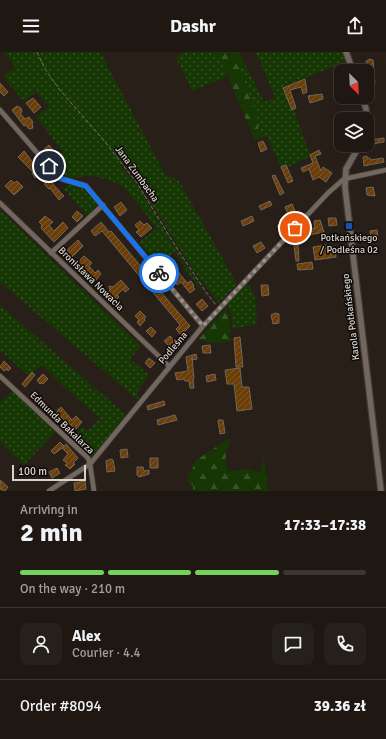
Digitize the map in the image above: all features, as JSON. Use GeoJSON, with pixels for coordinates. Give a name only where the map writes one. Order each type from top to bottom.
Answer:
{"type":"FeatureCollection","features":[{"type":"Feature","properties":{"kind":"street"},"geometry":{"type":"LineString","coordinates":[[346,52],[350,64]]}},
{"type":"Feature","properties":{"kind":"street"},"geometry":{"type":"LineString","coordinates":[[0,110],[59,178],[86,186],[203,326]]}},
{"type":"Feature","properties":{"kind":"street","name":"Karola Potkańskiego"},"geometry":{"type":"LineString","coordinates":[[356,152],[346,169],[344,179],[381,491]]}},
{"type":"Feature","properties":{"kind":"street"},"geometry":{"type":"LineString","coordinates":[[344,179],[386,170]]}},
{"type":"Feature","properties":{"kind":"street","name":"Podleśna"},"geometry":{"type":"LineString","coordinates":[[49,491],[90,464],[169,366],[219,308],[328,193],[344,179]]}},
{"type":"Feature","properties":{"kind":"street","name":"Bronisława Nowacia"},"geometry":{"type":"LineString","coordinates":[[0,203],[169,366]]}},
{"type":"Feature","properties":{"kind":"street"},"geometry":{"type":"LineString","coordinates":[[51,253],[103,205]]}},
{"type":"Feature","properties":{"kind":"street","name":"Edmunda Bakalarza"},"geometry":{"type":"LineString","coordinates":[[0,376],[88,458],[94,491]]}},
{"type":"Feature","properties":{"kind":"path","name":"Jana Zumbacha"},"geometry":{"type":"LineString","coordinates":[[37,52],[45,69],[59,89],[101,137],[137,183],[176,247],[206,292],[219,308]]}},
{"type":"Feature","properties":{"kind":"green space"},"geometry":{"type":"Polygon","coordinates":[[[4,52],[100,52],[165,174],[179,181],[237,284],[219,303],[191,266],[123,162],[120,165],[136,183],[174,246],[209,299],[190,277],[175,252],[157,266],[139,242],[157,228],[124,187],[109,180],[88,175],[77,178],[68,177],[61,174],[47,163],[63,152],[36,117],[49,107],[36,92],[24,101],[3,77],[15,67],[4,52]]]}},
{"type":"Feature","properties":{"kind":"green space"},"geometry":{"type":"Polygon","coordinates":[[[187,52],[215,52],[228,76],[192,91],[176,57],[187,52]]]}},
{"type":"Feature","properties":{"kind":"green space"},"geometry":{"type":"Polygon","coordinates":[[[215,52],[239,52],[246,66],[239,69],[259,123],[258,131],[260,138],[255,141],[228,76],[215,52]]]}},
{"type":"Feature","properties":{"kind":"green space"},"geometry":{"type":"Polygon","coordinates":[[[256,52],[342,52],[345,62],[334,64],[334,66],[285,86],[311,156],[282,170],[267,136],[260,138],[258,131],[259,123],[239,69],[246,66],[264,102],[275,98],[256,52]]]}},
{"type":"Feature","properties":{"kind":"green space"},"geometry":{"type":"Polygon","coordinates":[[[70,185],[86,188],[98,203],[87,216],[64,189],[66,186],[70,185]]]}},
{"type":"Feature","properties":{"kind":"green space"},"geometry":{"type":"Polygon","coordinates":[[[0,210],[141,346],[130,359],[149,375],[138,390],[138,400],[0,282],[0,210]]]}},
{"type":"Feature","properties":{"kind":"green space"},"geometry":{"type":"Polygon","coordinates":[[[246,284],[250,287],[254,296],[257,324],[233,329],[231,314],[227,304],[246,284]]]}},
{"type":"Feature","properties":{"kind":"green space"},"geometry":{"type":"Polygon","coordinates":[[[0,305],[126,415],[93,456],[90,456],[71,439],[82,427],[88,431],[100,418],[64,387],[42,365],[29,376],[0,350],[0,305]]]}},
{"type":"Feature","properties":{"kind":"green space"},"geometry":{"type":"Polygon","coordinates":[[[226,308],[229,317],[231,342],[215,343],[198,340],[226,308]]]}},
{"type":"Feature","properties":{"kind":"green space"},"geometry":{"type":"Polygon","coordinates":[[[12,391],[56,431],[24,465],[0,442],[0,403],[12,391]]]}},
{"type":"Feature","properties":{"kind":"green space"},"geometry":{"type":"Polygon","coordinates":[[[228,439],[231,441],[226,456],[226,467],[228,470],[233,471],[249,469],[260,473],[264,456],[268,491],[193,491],[193,486],[189,483],[188,475],[191,473],[195,461],[228,439]]]}},
{"type":"Feature","properties":{"kind":"building"},"geometry":{"type":"Polygon","coordinates":[[[370,59],[373,60],[373,64],[367,64],[366,61],[370,59]]]}},
{"type":"Feature","properties":{"kind":"building"},"geometry":{"type":"Polygon","coordinates":[[[305,79],[307,92],[303,94],[301,87],[290,90],[296,108],[292,110],[283,88],[305,79]]]}},
{"type":"Feature","properties":{"kind":"building"},"geometry":{"type":"Polygon","coordinates":[[[0,83],[8,92],[4,96],[0,92],[0,83]]]}},
{"type":"Feature","properties":{"kind":"building"},"geometry":{"type":"Polygon","coordinates":[[[322,94],[323,99],[310,103],[308,96],[322,94]]]}},
{"type":"Feature","properties":{"kind":"building"},"geometry":{"type":"Polygon","coordinates":[[[33,98],[41,107],[34,113],[26,103],[33,98]]]}},
{"type":"Feature","properties":{"kind":"building"},"geometry":{"type":"Polygon","coordinates":[[[17,106],[21,108],[22,112],[20,113],[25,119],[29,117],[33,122],[33,128],[29,129],[26,125],[24,126],[12,110],[17,106]]]}},
{"type":"Feature","properties":{"kind":"building"},"geometry":{"type":"Polygon","coordinates":[[[384,138],[384,142],[374,144],[374,140],[384,138]]]}},
{"type":"Feature","properties":{"kind":"building"},"geometry":{"type":"Polygon","coordinates":[[[263,141],[267,149],[261,152],[258,143],[263,141]]]}},
{"type":"Feature","properties":{"kind":"building"},"geometry":{"type":"Polygon","coordinates":[[[49,145],[55,153],[51,156],[44,149],[49,145]]]}},
{"type":"Feature","properties":{"kind":"building"},"geometry":{"type":"Polygon","coordinates":[[[319,150],[321,154],[315,156],[321,171],[323,167],[332,173],[326,182],[319,177],[313,180],[309,169],[303,172],[301,168],[313,163],[310,155],[319,150]]]}},
{"type":"Feature","properties":{"kind":"building"},"geometry":{"type":"Polygon","coordinates":[[[24,151],[41,173],[35,178],[32,173],[33,172],[18,157],[24,151]]]}},
{"type":"Feature","properties":{"kind":"building"},"geometry":{"type":"Polygon","coordinates":[[[367,156],[367,158],[370,158],[371,160],[383,158],[384,162],[364,166],[363,157],[367,156]]]}},
{"type":"Feature","properties":{"kind":"building"},"geometry":{"type":"Polygon","coordinates":[[[286,165],[293,181],[288,183],[281,167],[286,165]]]}},
{"type":"Feature","properties":{"kind":"building"},"geometry":{"type":"Polygon","coordinates":[[[275,175],[284,193],[280,195],[272,176],[275,175]]]}},
{"type":"Feature","properties":{"kind":"building"},"geometry":{"type":"Polygon","coordinates":[[[11,180],[14,183],[17,181],[23,187],[14,195],[5,186],[11,180]]]}},
{"type":"Feature","properties":{"kind":"building"},"geometry":{"type":"Polygon","coordinates":[[[49,180],[64,196],[59,200],[50,188],[49,189],[44,184],[49,180]]]}},
{"type":"Feature","properties":{"kind":"building"},"geometry":{"type":"Polygon","coordinates":[[[373,187],[375,196],[367,195],[366,188],[373,187]]]}},
{"type":"Feature","properties":{"kind":"building"},"geometry":{"type":"Polygon","coordinates":[[[270,201],[272,205],[261,210],[259,206],[270,201]]]}},
{"type":"Feature","properties":{"kind":"building"},"geometry":{"type":"Polygon","coordinates":[[[121,202],[127,210],[120,216],[114,207],[121,202]]]}},
{"type":"Feature","properties":{"kind":"building"},"geometry":{"type":"Polygon","coordinates":[[[292,204],[295,211],[288,214],[285,207],[292,204]]]}},
{"type":"Feature","properties":{"kind":"building"},"geometry":{"type":"Polygon","coordinates":[[[77,211],[83,216],[77,222],[72,217],[77,211]]]}},
{"type":"Feature","properties":{"kind":"building"},"geometry":{"type":"Polygon","coordinates":[[[45,216],[53,222],[49,225],[54,231],[63,222],[68,228],[54,242],[41,228],[42,225],[39,222],[45,216]]]}},
{"type":"Feature","properties":{"kind":"building"},"geometry":{"type":"Polygon","coordinates":[[[252,216],[254,221],[243,226],[241,221],[252,216]]]}},
{"type":"Feature","properties":{"kind":"building"},"geometry":{"type":"Polygon","coordinates":[[[328,218],[336,218],[337,225],[329,226],[328,218]]]}},
{"type":"Feature","properties":{"kind":"building"},"geometry":{"type":"Polygon","coordinates":[[[320,220],[324,232],[304,236],[303,230],[315,228],[314,221],[320,220]]]}},
{"type":"Feature","properties":{"kind":"building"},"geometry":{"type":"Polygon","coordinates":[[[140,221],[144,225],[147,223],[152,228],[141,237],[136,232],[139,230],[135,225],[140,221]]]}},
{"type":"Feature","properties":{"kind":"building"},"geometry":{"type":"Polygon","coordinates":[[[284,221],[287,226],[281,231],[277,226],[284,221]]]}},
{"type":"Feature","properties":{"kind":"building"},"geometry":{"type":"Polygon","coordinates":[[[101,222],[109,232],[111,231],[118,239],[190,326],[184,332],[180,334],[176,329],[180,325],[102,231],[95,236],[91,231],[101,222]]]}},
{"type":"Feature","properties":{"kind":"building"},"geometry":{"type":"Polygon","coordinates":[[[377,230],[378,240],[371,241],[370,231],[377,230]]]}},
{"type":"Feature","properties":{"kind":"building"},"geometry":{"type":"Polygon","coordinates":[[[78,240],[83,246],[71,258],[65,252],[78,240]]]}},
{"type":"Feature","properties":{"kind":"building"},"geometry":{"type":"Polygon","coordinates":[[[261,242],[265,248],[257,253],[253,246],[261,242]]]}},
{"type":"Feature","properties":{"kind":"building"},"geometry":{"type":"Polygon","coordinates":[[[294,245],[298,245],[299,261],[296,261],[294,245]]]}},
{"type":"Feature","properties":{"kind":"building"},"geometry":{"type":"Polygon","coordinates":[[[327,245],[328,249],[335,248],[336,257],[315,260],[313,247],[327,245]]]}},
{"type":"Feature","properties":{"kind":"building"},"geometry":{"type":"Polygon","coordinates":[[[84,256],[92,263],[89,266],[95,273],[98,270],[101,274],[95,281],[91,277],[92,276],[85,270],[83,271],[76,264],[84,256]]]}},
{"type":"Feature","properties":{"kind":"building"},"geometry":{"type":"Polygon","coordinates":[[[169,260],[187,283],[191,281],[195,289],[190,293],[181,282],[177,285],[162,265],[169,260]]]}},
{"type":"Feature","properties":{"kind":"building"},"geometry":{"type":"Polygon","coordinates":[[[312,262],[313,269],[298,270],[297,264],[312,262]]]}},
{"type":"Feature","properties":{"kind":"building"},"geometry":{"type":"Polygon","coordinates":[[[121,280],[129,289],[125,292],[123,289],[117,295],[119,297],[116,300],[108,292],[110,290],[109,286],[113,287],[121,280]]]}},
{"type":"Feature","properties":{"kind":"building"},"geometry":{"type":"Polygon","coordinates":[[[261,285],[268,285],[269,295],[262,296],[261,285]]]}},
{"type":"Feature","properties":{"kind":"building"},"geometry":{"type":"Polygon","coordinates":[[[202,299],[208,306],[202,311],[196,304],[202,299]]]}},
{"type":"Feature","properties":{"kind":"building"},"geometry":{"type":"Polygon","coordinates":[[[140,311],[146,317],[140,326],[137,322],[139,320],[135,316],[140,311]]]}},
{"type":"Feature","properties":{"kind":"building"},"geometry":{"type":"Polygon","coordinates":[[[275,313],[279,314],[279,323],[273,324],[271,315],[275,313]]]}},
{"type":"Feature","properties":{"kind":"building"},"geometry":{"type":"Polygon","coordinates":[[[151,327],[156,332],[152,337],[146,331],[151,327]]]}},
{"type":"Feature","properties":{"kind":"building"},"geometry":{"type":"Polygon","coordinates":[[[170,336],[175,341],[171,348],[164,341],[170,336]]]}},
{"type":"Feature","properties":{"kind":"building"},"geometry":{"type":"Polygon","coordinates":[[[240,337],[243,367],[236,367],[234,338],[240,337]]]}},
{"type":"Feature","properties":{"kind":"building"},"geometry":{"type":"Polygon","coordinates":[[[210,345],[211,353],[203,353],[202,346],[210,345]]]}},
{"type":"Feature","properties":{"kind":"building"},"geometry":{"type":"Polygon","coordinates":[[[196,354],[197,359],[192,360],[194,388],[190,388],[189,381],[185,381],[184,379],[177,380],[175,373],[188,371],[186,357],[196,354]]]}},
{"type":"Feature","properties":{"kind":"building"},"geometry":{"type":"Polygon","coordinates":[[[149,358],[155,363],[150,368],[145,363],[149,358]]]}},
{"type":"Feature","properties":{"kind":"building"},"geometry":{"type":"Polygon","coordinates":[[[4,361],[11,368],[8,371],[7,369],[4,371],[0,367],[4,361]]]}},
{"type":"Feature","properties":{"kind":"building"},"geometry":{"type":"Polygon","coordinates":[[[240,368],[242,387],[249,387],[252,409],[237,411],[234,384],[227,384],[225,370],[240,368]]]}},
{"type":"Feature","properties":{"kind":"building"},"geometry":{"type":"Polygon","coordinates":[[[32,372],[35,375],[25,387],[22,384],[32,372]]]}},
{"type":"Feature","properties":{"kind":"building"},"geometry":{"type":"Polygon","coordinates":[[[43,374],[48,379],[43,384],[40,384],[37,380],[43,374]]]}},
{"type":"Feature","properties":{"kind":"building"},"geometry":{"type":"Polygon","coordinates":[[[215,374],[216,380],[207,382],[206,376],[215,374]]]}},
{"type":"Feature","properties":{"kind":"building"},"geometry":{"type":"Polygon","coordinates":[[[164,401],[165,405],[148,410],[147,406],[164,401]]]}},
{"type":"Feature","properties":{"kind":"building"},"geometry":{"type":"Polygon","coordinates":[[[61,407],[72,420],[76,416],[82,422],[76,429],[56,413],[61,407]]]}},
{"type":"Feature","properties":{"kind":"building"},"geometry":{"type":"Polygon","coordinates":[[[175,415],[177,420],[158,425],[157,420],[175,415]]]}},
{"type":"Feature","properties":{"kind":"building"},"geometry":{"type":"Polygon","coordinates":[[[218,420],[223,420],[225,433],[220,434],[218,420]]]}},
{"type":"Feature","properties":{"kind":"building"},"geometry":{"type":"Polygon","coordinates":[[[60,442],[64,446],[63,448],[66,444],[78,458],[70,469],[65,465],[67,463],[63,460],[68,454],[62,448],[54,454],[51,451],[60,442]]]}},
{"type":"Feature","properties":{"kind":"building"},"geometry":{"type":"Polygon","coordinates":[[[127,449],[128,457],[121,458],[120,450],[127,449]]]}},
{"type":"Feature","properties":{"kind":"building"},"geometry":{"type":"Polygon","coordinates":[[[150,458],[158,458],[158,468],[150,468],[150,458]]]}},
{"type":"Feature","properties":{"kind":"building"},"geometry":{"type":"Polygon","coordinates":[[[111,459],[113,460],[115,471],[107,472],[106,461],[111,459]]]}},
{"type":"Feature","properties":{"kind":"building"},"geometry":{"type":"Polygon","coordinates":[[[137,467],[143,467],[144,471],[149,470],[149,474],[139,477],[137,475],[137,467]]]}},
{"type":"Feature","properties":{"kind":"building"},"geometry":{"type":"Polygon","coordinates":[[[57,468],[60,473],[52,478],[49,472],[57,468]]]}},
{"type":"Feature","properties":{"kind":"building"},"geometry":{"type":"Polygon","coordinates":[[[0,480],[8,487],[5,491],[0,489],[0,480]]]}},
{"type":"Feature","properties":{"kind":"building"},"geometry":{"type":"Polygon","coordinates":[[[85,481],[86,489],[75,491],[74,483],[85,481]]]}},
{"type":"Feature","properties":{"kind":"way so far"},"geometry":{"type":"LineString","coordinates":[[159,273],[203,326],[295,228]]}},
{"type":"Feature","properties":{"kind":"place","name":"Potkańskiego / Podleśna 02"},"geometry":{"type":"Point","coordinates":[349,226]}},
{"type":"Feature","properties":{"kind":"route"},"geometry":{"type":"LineString","coordinates":[[49,166],[59,178],[86,186],[159,273]]}}]}
